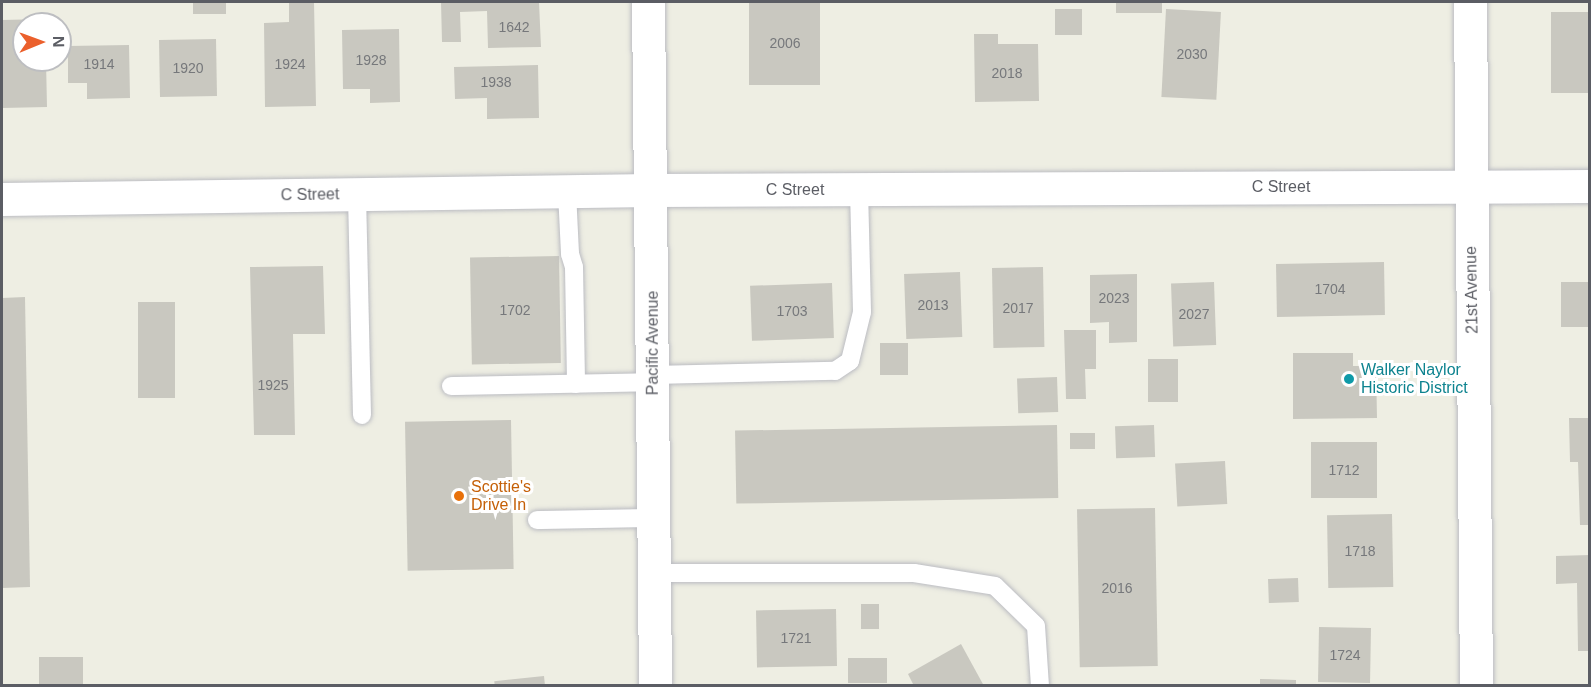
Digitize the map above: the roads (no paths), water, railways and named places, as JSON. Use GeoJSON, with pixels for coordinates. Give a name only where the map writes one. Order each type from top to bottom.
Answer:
{"type":"FeatureCollection","features":[{"type":"Feature","properties":{"kind":"street","name":"Pacific Avenue"},"geometry":{"type":"LineString","coordinates":[[648,2],[655,686]]}},
{"type":"Feature","properties":{"kind":"street","name":"21st Avenue"},"geometry":{"type":"LineString","coordinates":[[1470,2],[1476,686]]}},
{"type":"Feature","properties":{"kind":"street","name":"C Street"},"geometry":{"type":"LineString","coordinates":[[2,199],[651,190],[1590,186]]}},
{"type":"Feature","properties":{"kind":"lane"},"geometry":{"type":"LineString","coordinates":[[451,386],[576,384],[835,371],[850,361],[862,312],[859,190]]}},
{"type":"Feature","properties":{"kind":"lane"},"geometry":{"type":"LineString","coordinates":[[567,192],[570,254],[574,267],[576,384]]}},
{"type":"Feature","properties":{"kind":"lane"},"geometry":{"type":"LineString","coordinates":[[357,195],[362,415]]}},
{"type":"Feature","properties":{"kind":"lane"},"geometry":{"type":"LineString","coordinates":[[537,520],[654,518]]}},
{"type":"Feature","properties":{"kind":"lane"},"geometry":{"type":"LineString","coordinates":[[654,573],[914,573],[995,586],[1036,626],[1040,686]]}},
{"type":"Feature","properties":{"kind":"place","name":"Walker Naylor Historic District"},"geometry":{"type":"Point","coordinates":[1349,379]}},
{"type":"Feature","properties":{"kind":"place","name":"Scottie's Drive In"},"geometry":{"type":"Point","coordinates":[459,496]}}]}
